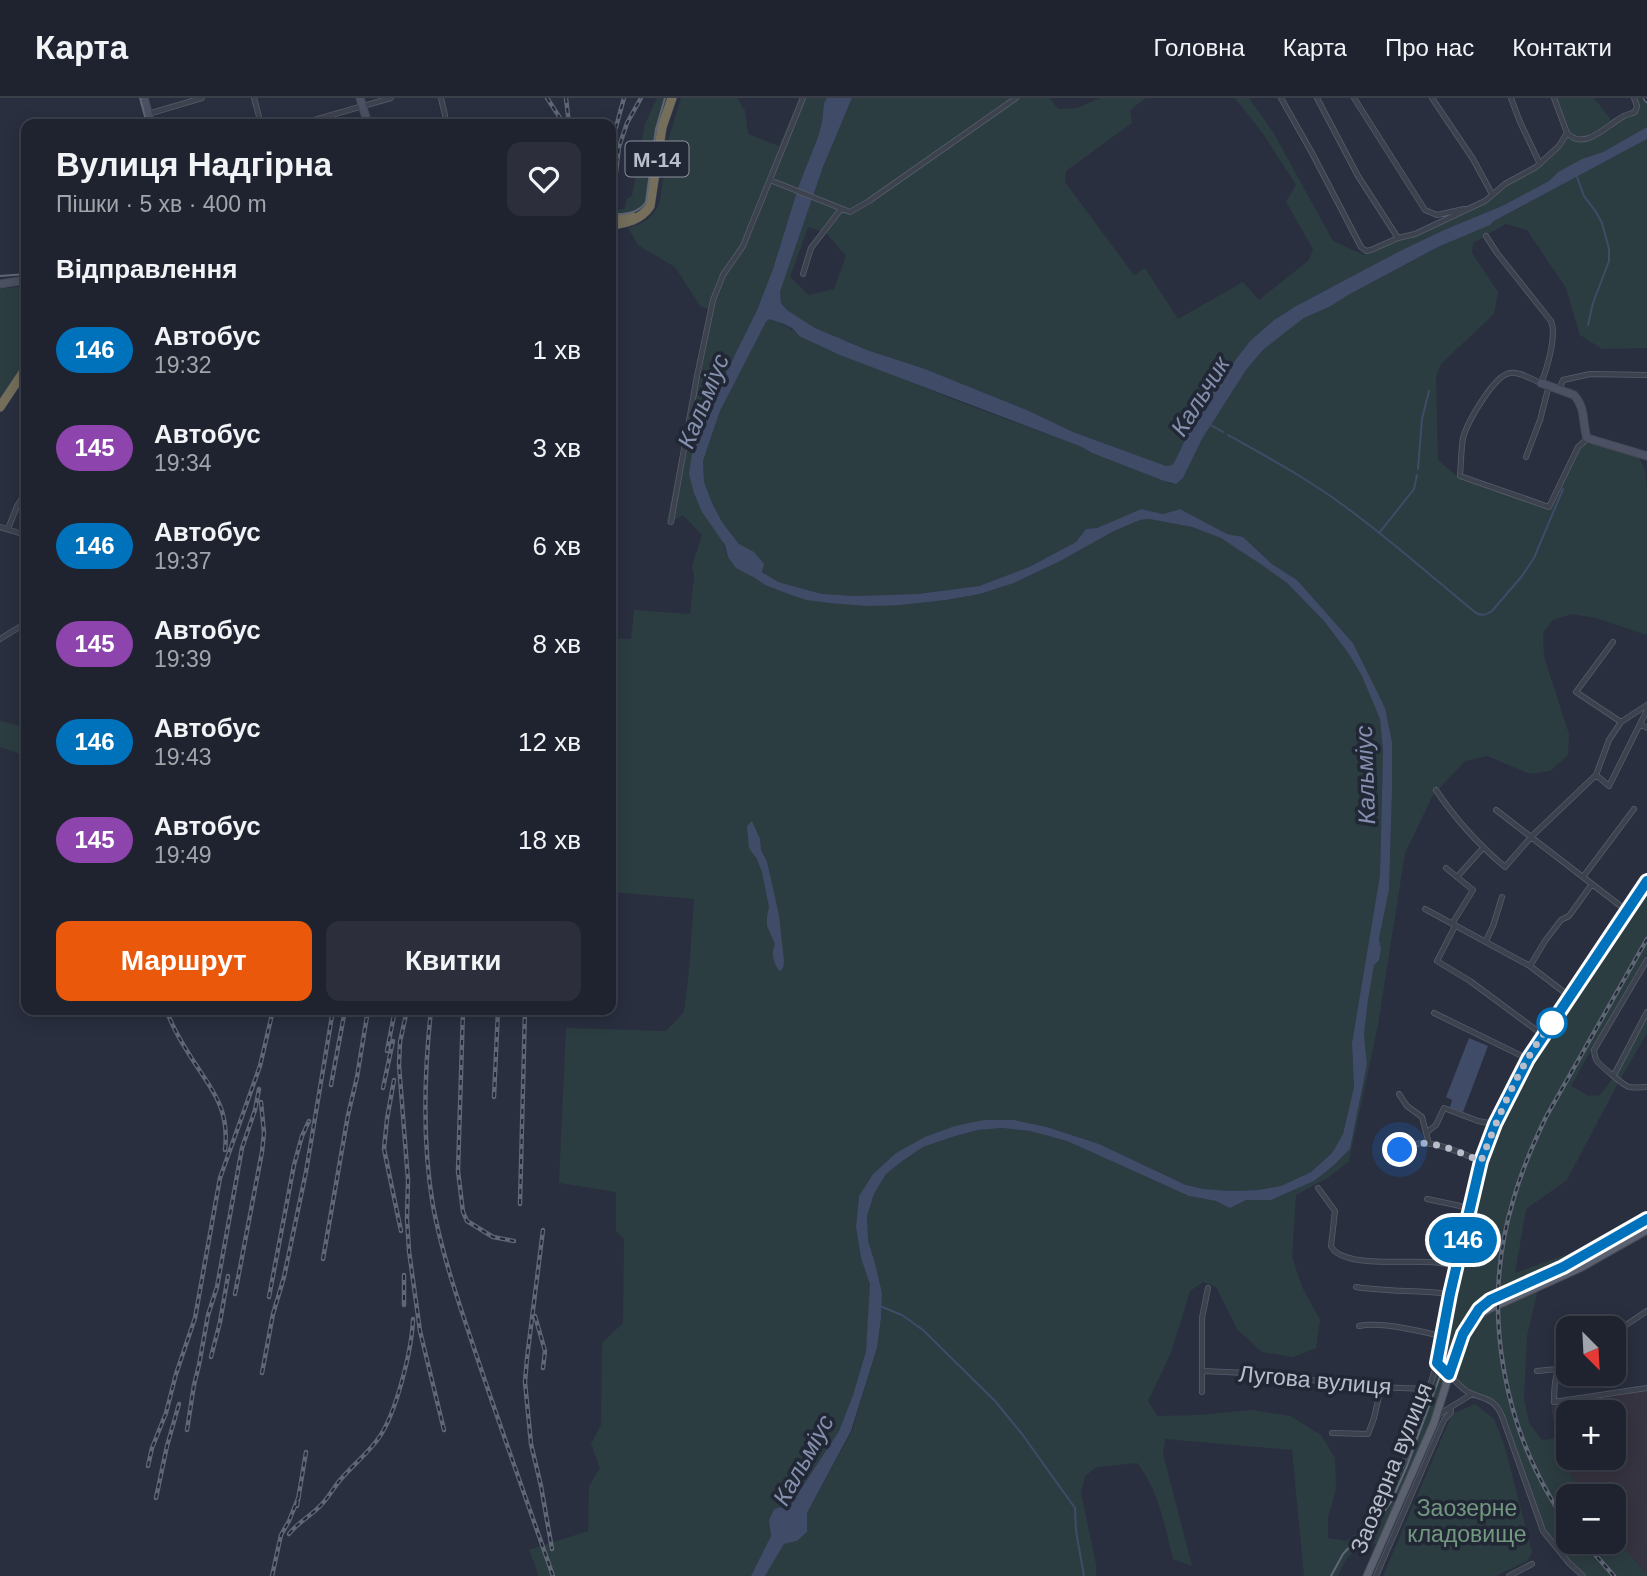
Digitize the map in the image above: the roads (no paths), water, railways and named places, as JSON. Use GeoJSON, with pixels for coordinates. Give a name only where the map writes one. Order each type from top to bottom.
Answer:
{"type":"FeatureCollection","features":[{"type":"Feature","properties":{"kind":"highway","name":"М-14"},"geometry":{"type":"LineString","coordinates":[[616,223],[639,217],[647,211],[652,201],[662,127],[673,98]]}},
{"type":"Feature","properties":{"kind":"highway","name":"М-14"},"geometry":{"type":"LineString","coordinates":[[616,219],[626,220]]}},
{"type":"Feature","properties":{"kind":"highway"},"geometry":{"type":"LineString","coordinates":[[0,407],[21,382]]}},
{"type":"Feature","properties":{"kind":"main road"},"geometry":{"type":"LineString","coordinates":[[1472,1319],[1490,1300],[1563,1267],[1647,1219]]}},
{"type":"Feature","properties":{"kind":"main road"},"geometry":{"type":"LineString","coordinates":[[1472,1319],[1580,1268],[1647,1230]]}},
{"type":"Feature","properties":{"kind":"main road","name":"Заозерна вулиця"},"geometry":{"type":"LineString","coordinates":[[1367,1576],[1437,1416],[1460,1340],[1472,1319]]}},
{"type":"Feature","properties":{"kind":"street"},"geometry":{"type":"LineString","coordinates":[[144,98],[150,119]]}},
{"type":"Feature","properties":{"kind":"street"},"geometry":{"type":"LineString","coordinates":[[148,114],[202,98]]}},
{"type":"Feature","properties":{"kind":"street"},"geometry":{"type":"LineString","coordinates":[[254,98],[260,119]]}},
{"type":"Feature","properties":{"kind":"street"},"geometry":{"type":"LineString","coordinates":[[314,119],[361,102],[391,98]]}},
{"type":"Feature","properties":{"kind":"street"},"geometry":{"type":"LineString","coordinates":[[440,98],[445,119]]}},
{"type":"Feature","properties":{"kind":"street"},"geometry":{"type":"LineString","coordinates":[[671,522],[713,300],[723,275],[743,246],[803,98]]}},
{"type":"Feature","properties":{"kind":"street"},"geometry":{"type":"LineString","coordinates":[[770,180],[850,212],[1016,98]]}},
{"type":"Feature","properties":{"kind":"street"},"geometry":{"type":"LineString","coordinates":[[1280,98],[1362,247],[1368,251],[1415,234],[1481,202],[1540,163],[1561,144],[1567,134]]}},
{"type":"Feature","properties":{"kind":"street"},"geometry":{"type":"LineString","coordinates":[[1317,98],[1358,176],[1398,238]]}},
{"type":"Feature","properties":{"kind":"street"},"geometry":{"type":"LineString","coordinates":[[1354,98],[1425,210],[1438,215],[1464,209]]}},
{"type":"Feature","properties":{"kind":"street"},"geometry":{"type":"LineString","coordinates":[[1432,98],[1473,159],[1492,194]]}},
{"type":"Feature","properties":{"kind":"street"},"geometry":{"type":"LineString","coordinates":[[1511,98],[1540,163]]}},
{"type":"Feature","properties":{"kind":"street"},"geometry":{"type":"LineString","coordinates":[[1554,98],[1567,134],[1574,139],[1584,140],[1635,112],[1637,106],[1634,98]]}},
{"type":"Feature","properties":{"kind":"street"},"geometry":{"type":"LineString","coordinates":[[361,102],[366,119]]}},
{"type":"Feature","properties":{"kind":"street"},"geometry":{"type":"LineString","coordinates":[[803,274],[811,248],[841,209]]}},
{"type":"Feature","properties":{"kind":"street"},"geometry":{"type":"LineString","coordinates":[[1486,236],[1552,324],[1540,420],[1527,457]]}},
{"type":"Feature","properties":{"kind":"street"},"geometry":{"type":"LineString","coordinates":[[0,284],[21,281]]}},
{"type":"Feature","properties":{"kind":"street"},"geometry":{"type":"LineString","coordinates":[[1511,373],[1574,395],[1584,410],[1587,438],[1578,447],[1549,507],[1460,476],[1465,433],[1485,396],[1503,377],[1511,373]]}},
{"type":"Feature","properties":{"kind":"street"},"geometry":{"type":"LineString","coordinates":[[1559,389],[1563,380],[1590,374],[1647,375]]}},
{"type":"Feature","properties":{"kind":"street"},"geometry":{"type":"LineString","coordinates":[[1587,438],[1647,456]]}},
{"type":"Feature","properties":{"kind":"street"},"geometry":{"type":"LineString","coordinates":[[8,529],[21,500]]}},
{"type":"Feature","properties":{"kind":"street"},"geometry":{"type":"LineString","coordinates":[[0,527],[21,533]]}},
{"type":"Feature","properties":{"kind":"street"},"geometry":{"type":"LineString","coordinates":[[0,639],[21,626]]}},
{"type":"Feature","properties":{"kind":"street"},"geometry":{"type":"LineString","coordinates":[[1613,642],[1576,692],[1621,722]]}},
{"type":"Feature","properties":{"kind":"street"},"geometry":{"type":"LineString","coordinates":[[1436,790],[1449,810],[1483,848],[1505,867],[1531,837],[1596,775],[1609,740],[1621,722],[1647,705]]}},
{"type":"Feature","properties":{"kind":"street"},"geometry":{"type":"LineString","coordinates":[[1596,775],[1609,786],[1647,710]]}},
{"type":"Feature","properties":{"kind":"street"},"geometry":{"type":"LineString","coordinates":[[1640,724],[1647,728]]}},
{"type":"Feature","properties":{"kind":"street"},"geometry":{"type":"LineString","coordinates":[[1583,877],[1634,809]]}},
{"type":"Feature","properties":{"kind":"street"},"geometry":{"type":"LineString","coordinates":[[1496,810],[1627,911]]}},
{"type":"Feature","properties":{"kind":"street"},"geometry":{"type":"LineString","coordinates":[[1457,877],[1483,848]]}},
{"type":"Feature","properties":{"kind":"street"},"geometry":{"type":"LineString","coordinates":[[1446,869],[1473,890],[1437,961],[1543,1035]]}},
{"type":"Feature","properties":{"kind":"street","name":"Заозерна вулиця"},"geometry":{"type":"LineString","coordinates":[[1387,1495],[1411,1447],[1437,1363],[1481,1161],[1495,1124],[1543,1035],[1647,881]]}},
{"type":"Feature","properties":{"kind":"street"},"geometry":{"type":"LineString","coordinates":[[1530,966],[1561,920],[1569,916],[1592,884]]}},
{"type":"Feature","properties":{"kind":"street"},"geometry":{"type":"LineString","coordinates":[[1486,941],[1502,897]]}},
{"type":"Feature","properties":{"kind":"street"},"geometry":{"type":"LineString","coordinates":[[1425,909],[1530,966],[1569,996]]}},
{"type":"Feature","properties":{"kind":"street"},"geometry":{"type":"LineString","coordinates":[[1647,960],[1594,1050],[1599,1063],[1618,1081],[1628,1087],[1647,1087]]}},
{"type":"Feature","properties":{"kind":"street"},"geometry":{"type":"LineString","coordinates":[[1614,1075],[1647,1012]]}},
{"type":"Feature","properties":{"kind":"street"},"geometry":{"type":"LineString","coordinates":[[1434,1013],[1528,1059]]}},
{"type":"Feature","properties":{"kind":"street"},"geometry":{"type":"LineString","coordinates":[[1399,1094],[1407,1106],[1422,1117],[1429,1144]]}},
{"type":"Feature","properties":{"kind":"street"},"geometry":{"type":"LineString","coordinates":[[1426,1133],[1436,1125],[1444,1108],[1478,1121],[1495,1124]]}},
{"type":"Feature","properties":{"kind":"street"},"geometry":{"type":"LineString","coordinates":[[1400,1150],[1417,1143],[1429,1144],[1481,1161]]}},
{"type":"Feature","properties":{"kind":"street"},"geometry":{"type":"LineString","coordinates":[[1318,1188],[1335,1211],[1331,1246],[1337,1255],[1366,1261],[1428,1262],[1457,1266]]}},
{"type":"Feature","properties":{"kind":"street"},"geometry":{"type":"LineString","coordinates":[[1427,1199],[1470,1208]]}},
{"type":"Feature","properties":{"kind":"street"},"geometry":{"type":"LineString","coordinates":[[1356,1287],[1450,1294]]}},
{"type":"Feature","properties":{"kind":"street"},"geometry":{"type":"LineString","coordinates":[[1202,1392],[1202,1318],[1208,1288]]}},
{"type":"Feature","properties":{"kind":"street"},"geometry":{"type":"LineString","coordinates":[[1626,1325],[1647,1311]]}},
{"type":"Feature","properties":{"kind":"street"},"geometry":{"type":"LineString","coordinates":[[1359,1326],[1367,1324],[1410,1329],[1442,1336]]}},
{"type":"Feature","properties":{"kind":"street","name":"Заозерна вулиця"},"geometry":{"type":"LineString","coordinates":[[1437,1363],[1449,1375]]}},
{"type":"Feature","properties":{"kind":"street"},"geometry":{"type":"LineString","coordinates":[[1537,1371],[1556,1369]]}},
{"type":"Feature","properties":{"kind":"street","name":"Лугова вулиця"},"geometry":{"type":"LineString","coordinates":[[1203,1371],[1247,1373],[1349,1386],[1428,1389]]}},
{"type":"Feature","properties":{"kind":"street"},"geometry":{"type":"LineString","coordinates":[[1449,1375],[1461,1387],[1497,1405],[1543,1531],[1583,1576]]}},
{"type":"Feature","properties":{"kind":"street"},"geometry":{"type":"LineString","coordinates":[[1556,1379],[1554,1402],[1647,1388]]}},
{"type":"Feature","properties":{"kind":"street"},"geometry":{"type":"LineString","coordinates":[[1332,1433],[1368,1434],[1381,1387]]}},
{"type":"Feature","properties":{"kind":"street"},"geometry":{"type":"LineString","coordinates":[[1437,1416],[1473,1394]]}},
{"type":"Feature","properties":{"kind":"street"},"geometry":{"type":"LineString","coordinates":[[1376,1576],[1444,1420],[1451,1412],[1451,1406]]}},
{"type":"Feature","properties":{"kind":"street"},"geometry":{"type":"LineString","coordinates":[[1509,1576],[1532,1564]]}},
{"type":"Feature","properties":{"kind":"water"},"geometry":{"type":"Polygon","coordinates":[[[827,98],[852,98],[823,167],[780,292],[781,303],[787,310],[815,328],[867,350],[925,369],[1073,432],[1166,466],[1175,461],[1192,425],[1220,380],[1250,341],[1274,320],[1398,252],[1502,206],[1549,181],[1558,172],[1582,159],[1603,152],[1647,127],[1647,139],[1490,225],[1438,247],[1304,318],[1263,350],[1246,370],[1202,439],[1183,478],[1176,484],[840,355],[799,336],[784,324],[769,319],[766,322],[720,411],[703,461],[704,482],[722,522],[739,544],[754,552],[764,564],[762,572],[778,582],[822,594],[918,594],[979,586],[1029,567],[1076,542],[1086,529],[1097,528],[1141,509],[1163,514],[1180,509],[1227,534],[1243,537],[1272,564],[1297,580],[1353,643],[1385,708],[1392,742],[1392,792],[1389,890],[1379,939],[1379,960],[1374,965],[1368,1000],[1364,1034],[1367,1064],[1350,1149],[1314,1181],[1271,1200],[1246,1200],[1230,1208],[1216,1201],[1189,1196],[1067,1141],[1030,1131],[1002,1128],[978,1130],[923,1147],[901,1162],[886,1174],[874,1194],[867,1216],[868,1240],[882,1293],[881,1318],[877,1348],[851,1431],[807,1513],[807,1532],[797,1541],[784,1544],[765,1576],[751,1576],[771,1536],[769,1520],[774,1509],[791,1504],[839,1431],[853,1395],[866,1351],[870,1284],[861,1258],[856,1227],[859,1196],[873,1174],[896,1153],[925,1137],[955,1126],[984,1120],[1014,1120],[1047,1127],[1099,1144],[1186,1185],[1204,1189],[1258,1190],[1281,1186],[1311,1172],[1332,1153],[1343,1134],[1354,1087],[1352,1043],[1380,875],[1383,751],[1380,719],[1362,676],[1324,621],[1287,583],[1221,538],[1192,527],[1149,519],[1140,520],[1014,583],[980,594],[901,605],[867,606],[807,600],[765,585],[736,568],[728,557],[725,545],[702,512],[694,493],[689,474],[692,453],[773,269],[799,185],[818,137],[827,98]]]}},
{"type":"Feature","properties":{"kind":"water"},"geometry":{"type":"Polygon","coordinates":[[[752,821],[767,862],[779,915],[784,961],[780,971],[774,962],[775,944],[767,926],[769,907],[762,872],[749,848],[747,826],[752,821]]]}},
{"type":"Feature","properties":{"kind":"water"},"geometry":{"type":"Polygon","coordinates":[[[1469,1038],[1488,1046],[1463,1112],[1450,1107],[1452,1100],[1446,1097],[1469,1038]]]}},
{"type":"Feature","properties":{"kind":"waterway"},"geometry":{"type":"LineString","coordinates":[[1577,177],[1584,196],[1602,223],[1609,249],[1609,261],[1593,303],[1588,325]]}},
{"type":"Feature","properties":{"kind":"waterway"},"geometry":{"type":"LineString","coordinates":[[1418,469],[1422,419],[1429,391]]}},
{"type":"Feature","properties":{"kind":"waterway","name":"Кальчик"},"geometry":{"type":"LineString","coordinates":[[1209,424],[1223,432]]}},
{"type":"Feature","properties":{"kind":"waterway"},"geometry":{"type":"LineString","coordinates":[[1228,435],[1333,498],[1480,615],[1492,611],[1534,558],[1563,489]]}},
{"type":"Feature","properties":{"kind":"waterway"},"geometry":{"type":"LineString","coordinates":[[1380,532],[1414,489],[1417,475]]}},
{"type":"Feature","properties":{"kind":"waterway"},"geometry":{"type":"LineString","coordinates":[[880,1306],[902,1315],[923,1330],[995,1401],[1022,1434],[1075,1508],[1084,1576]]}},
{"type":"Feature","properties":{"kind":"tram line"},"geometry":{"type":"LineString","coordinates":[[140,98],[146,119]]}},
{"type":"Feature","properties":{"kind":"tram line"},"geometry":{"type":"LineString","coordinates":[[616,215],[635,211],[646,202],[656,129],[665,98]]}},
{"type":"Feature","properties":{"kind":"tram line"},"geometry":{"type":"LineString","coordinates":[[0,276],[21,274]]}},
{"type":"Feature","properties":{"kind":"tram line"},"geometry":{"type":"LineString","coordinates":[[1331,1576],[1343,1554],[1377,1521],[1391,1502],[1454,1338],[1465,1319],[1478,1309],[1577,1263],[1647,1224]]}},
{"type":"Feature","properties":{"kind":"railway"},"geometry":{"type":"LineString","coordinates":[[547,98],[561,119]]}},
{"type":"Feature","properties":{"kind":"railway"},"geometry":{"type":"LineString","coordinates":[[566,98],[568,119]]}},
{"type":"Feature","properties":{"kind":"railway"},"geometry":{"type":"LineString","coordinates":[[616,127],[624,98]]}},
{"type":"Feature","properties":{"kind":"railway"},"geometry":{"type":"LineString","coordinates":[[616,172],[619,147],[627,123],[641,98]]}},
{"type":"Feature","properties":{"kind":"railway"},"geometry":{"type":"LineString","coordinates":[[1556,1505],[1527,1451],[1513,1411],[1504,1369],[1499,1327],[1503,1242],[1520,1179],[1541,1127],[1647,939]]}},
{"type":"Feature","properties":{"kind":"railway"},"geometry":{"type":"LineString","coordinates":[[168,1015],[182,1043],[217,1098],[224,1121],[225,1150]]}},
{"type":"Feature","properties":{"kind":"railway"},"geometry":{"type":"LineString","coordinates":[[148,1466],[195,1318],[220,1178],[260,1066],[272,1015]]}},
{"type":"Feature","properties":{"kind":"railway"},"geometry":{"type":"LineString","coordinates":[[262,1373],[306,1172],[332,1015]]}},
{"type":"Feature","properties":{"kind":"railway"},"geometry":{"type":"LineString","coordinates":[[331,1085],[344,1015]]}},
{"type":"Feature","properties":{"kind":"railway"},"geometry":{"type":"LineString","coordinates":[[323,1259],[367,1015]]}},
{"type":"Feature","properties":{"kind":"railway"},"geometry":{"type":"LineString","coordinates":[[387,1051],[394,1015]]}},
{"type":"Feature","properties":{"kind":"railway"},"geometry":{"type":"LineString","coordinates":[[406,1015],[400,1042],[399,1065],[408,1180],[409,1251],[420,1331],[444,1430]]}},
{"type":"Feature","properties":{"kind":"railway"},"geometry":{"type":"LineString","coordinates":[[431,1015],[426,1133],[429,1182],[437,1226],[465,1322],[553,1576]]}},
{"type":"Feature","properties":{"kind":"railway"},"geometry":{"type":"LineString","coordinates":[[463,1015],[458,1171],[463,1212],[467,1221],[493,1237],[514,1241]]}},
{"type":"Feature","properties":{"kind":"railway"},"geometry":{"type":"LineString","coordinates":[[494,1097],[498,1015]]}},
{"type":"Feature","properties":{"kind":"railway"},"geometry":{"type":"LineString","coordinates":[[520,1204],[525,1015]]}},
{"type":"Feature","properties":{"kind":"railway"},"geometry":{"type":"LineString","coordinates":[[383,1088],[393,1041]]}},
{"type":"Feature","properties":{"kind":"railway"},"geometry":{"type":"LineString","coordinates":[[394,1080],[384,1149],[401,1231]]}},
{"type":"Feature","properties":{"kind":"railway"},"geometry":{"type":"LineString","coordinates":[[187,1430],[242,1148],[259,1089]]}},
{"type":"Feature","properties":{"kind":"railway"},"geometry":{"type":"LineString","coordinates":[[235,1294],[262,1152],[264,1133],[261,1102]]}},
{"type":"Feature","properties":{"kind":"railway"},"geometry":{"type":"LineString","coordinates":[[269,1297],[294,1165],[309,1121]]}},
{"type":"Feature","properties":{"kind":"railway"},"geometry":{"type":"LineString","coordinates":[[543,1230],[525,1382],[531,1444],[552,1549]]}},
{"type":"Feature","properties":{"kind":"railway"},"geometry":{"type":"LineString","coordinates":[[404,1275],[404,1305]]}},
{"type":"Feature","properties":{"kind":"railway"},"geometry":{"type":"LineString","coordinates":[[211,1357],[228,1276]]}},
{"type":"Feature","properties":{"kind":"railway"},"geometry":{"type":"LineString","coordinates":[[535,1316],[545,1351],[543,1368]]}},
{"type":"Feature","properties":{"kind":"railway"},"geometry":{"type":"LineString","coordinates":[[289,1534],[324,1502],[385,1428],[402,1381],[413,1319]]}},
{"type":"Feature","properties":{"kind":"railway"},"geometry":{"type":"LineString","coordinates":[[156,1498],[179,1404]]}},
{"type":"Feature","properties":{"kind":"railway"},"geometry":{"type":"LineString","coordinates":[[297,1506],[306,1452]]}},
{"type":"Feature","properties":{"kind":"railway"},"geometry":{"type":"LineString","coordinates":[[272,1576],[281,1535],[299,1496]]}},
{"type":"Feature","properties":{"kind":"railway"},"geometry":{"type":"LineString","coordinates":[[1595,1554],[1614,1576]]}},
{"type":"Feature","properties":{"kind":"water label","name":"Кальміус"},"geometry":{"type":"Point","coordinates":[703,401]}},
{"type":"Feature","properties":{"kind":"water label","name":"Кальміус"},"geometry":{"type":"Point","coordinates":[1365,775]}},
{"type":"Feature","properties":{"kind":"water label","name":"Кальміус"},"geometry":{"type":"Point","coordinates":[803,1460]}},
{"type":"Feature","properties":{"kind":"park label","name":"Заозерне кладовище"},"geometry":{"type":"Point","coordinates":[1467,1521]}}]}
